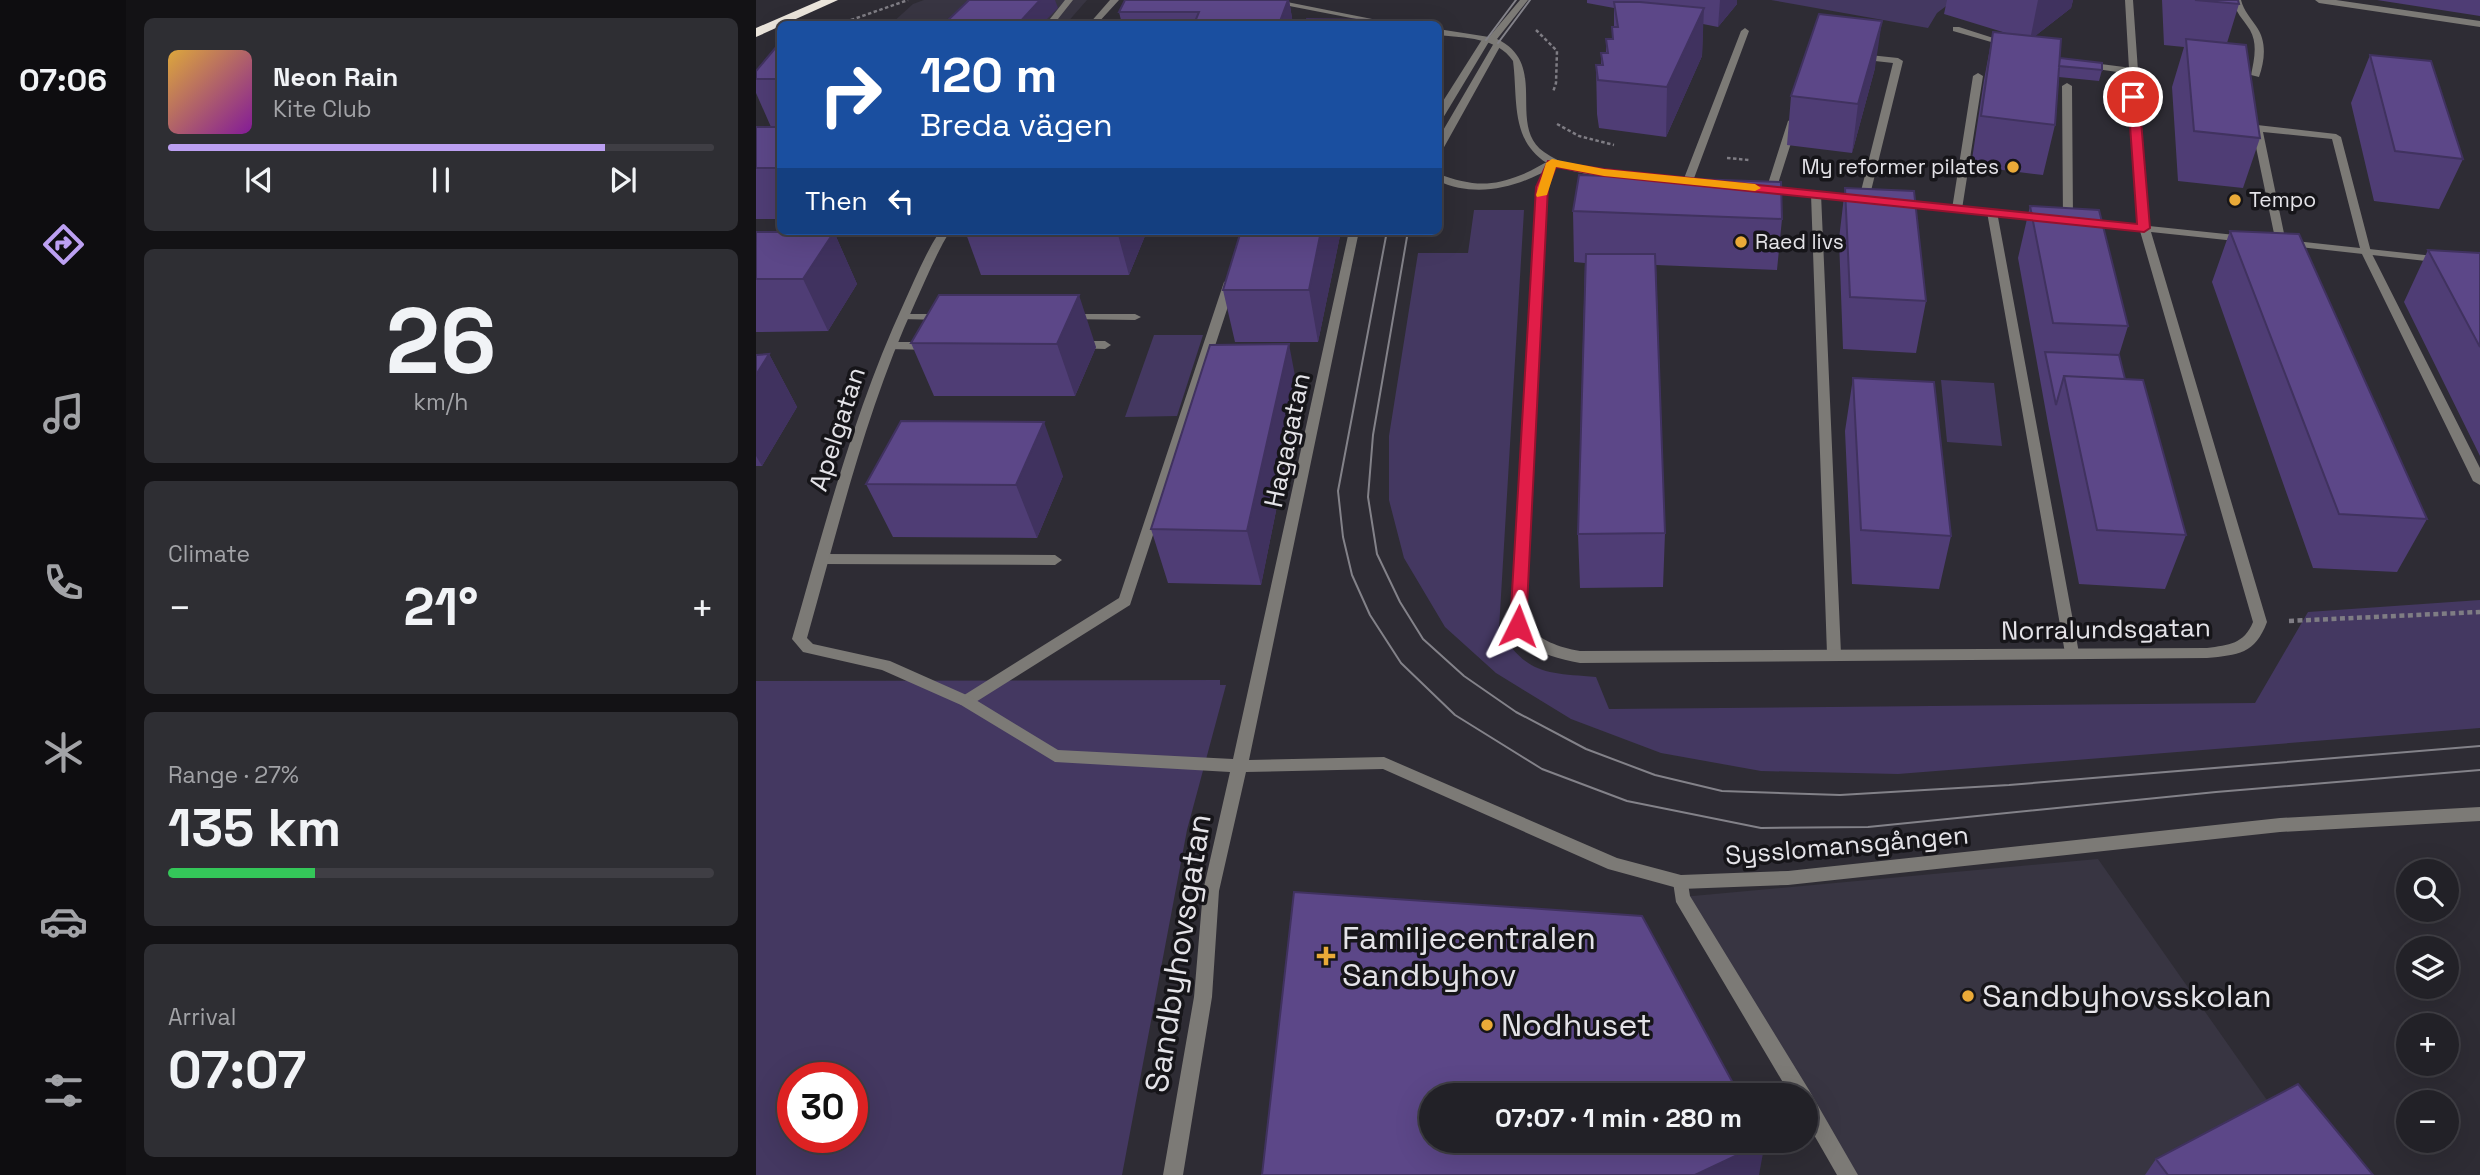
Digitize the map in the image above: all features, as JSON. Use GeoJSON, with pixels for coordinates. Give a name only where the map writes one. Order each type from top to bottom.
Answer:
{"type":"FeatureCollection","features":[{"type":"Feature","properties":{"kind":"highway"},"geometry":{"type":"LineString","coordinates":[[784,21],[832,0]]}},
{"type":"Feature","properties":{"kind":"highway"},"geometry":{"type":"LineString","coordinates":[[756,33],[777,24]]}},
{"type":"Feature","properties":{"kind":"street"},"geometry":{"type":"LineString","coordinates":[[1052,21],[1069,0]]}},
{"type":"Feature","properties":{"kind":"street"},"geometry":{"type":"LineString","coordinates":[[1096,21],[1115,0]]}},
{"type":"Feature","properties":{"kind":"street"},"geometry":{"type":"LineString","coordinates":[[1263,0],[1377,21]]}},
{"type":"Feature","properties":{"kind":"street"},"geometry":{"type":"LineString","coordinates":[[1442,112],[1511,13],[1524,0]]}},
{"type":"Feature","properties":{"kind":"street"},"geometry":{"type":"LineString","coordinates":[[2129,0],[2144,228],[2260,622]]}},
{"type":"Feature","properties":{"kind":"street"},"geometry":{"type":"LineString","coordinates":[[2237,0],[2239,11],[2257,35],[2259,49],[2256,75]]}},
{"type":"Feature","properties":{"kind":"street"},"geometry":{"type":"LineString","coordinates":[[2319,0],[2480,24]]}},
{"type":"Feature","properties":{"kind":"street"},"geometry":{"type":"LineString","coordinates":[[1956,29],[2020,48]]}},
{"type":"Feature","properties":{"kind":"street"},"geometry":{"type":"LineString","coordinates":[[1688,181],[1745,31]]}},
{"type":"Feature","properties":{"kind":"street"},"geometry":{"type":"LineString","coordinates":[[1442,33],[1492,41],[1514,51],[1518,61],[1529,140],[1536,154],[1552,163],[1604,172],[1702,182]]}},
{"type":"Feature","properties":{"kind":"street"},"geometry":{"type":"LineString","coordinates":[[1442,141],[1492,41]]}},
{"type":"Feature","properties":{"kind":"street"},"geometry":{"type":"LineString","coordinates":[[1843,55],[1898,61],[1864,199]]}},
{"type":"Feature","properties":{"kind":"street"},"geometry":{"type":"LineString","coordinates":[[2071,63],[2132,71]]}},
{"type":"Feature","properties":{"kind":"street"},"geometry":{"type":"LineString","coordinates":[[1957,209],[1978,76]]}},
{"type":"Feature","properties":{"kind":"street"},"geometry":{"type":"LineString","coordinates":[[2067,86],[2068,220]]}},
{"type":"Feature","properties":{"kind":"street"},"geometry":{"type":"LineString","coordinates":[[1770,190],[1795,114]]}},
{"type":"Feature","properties":{"kind":"street"},"geometry":{"type":"LineString","coordinates":[[2281,243],[2257,128],[2336,137],[2366,252],[2480,481]]}},
{"type":"Feature","properties":{"kind":"street"},"geometry":{"type":"LineString","coordinates":[[1442,179],[1457,185],[1492,186],[1530,177],[1552,163]]}},
{"type":"Feature","properties":{"kind":"street","name":"Norralundsgatan"},"geometry":{"type":"LineString","coordinates":[[1552,163],[1542,187],[1518,626],[1532,642],[1553,652],[1580,657],[2207,653],[2239,649],[2255,638],[2260,622]]}},
{"type":"Feature","properties":{"kind":"street"},"geometry":{"type":"LineString","coordinates":[[1757,188],[1878,201]]}},
{"type":"Feature","properties":{"kind":"street"},"geometry":{"type":"LineString","coordinates":[[1816,194],[1834,654]]}},
{"type":"Feature","properties":{"kind":"street"},"geometry":{"type":"LineString","coordinates":[[1891,202],[2254,240]]}},
{"type":"Feature","properties":{"kind":"street"},"geometry":{"type":"LineString","coordinates":[[1992,212],[2072,653]]}},
{"type":"Feature","properties":{"kind":"street","name":"Apelgatan"},"geometry":{"type":"LineString","coordinates":[[808,648],[799,639],[830,524],[891,346],[943,235]]}},
{"type":"Feature","properties":{"kind":"street","name":"Hagagatan"},"geometry":{"type":"LineString","coordinates":[[1264,658],[1353,235]]}},
{"type":"Feature","properties":{"kind":"street"},"geometry":{"type":"LineString","coordinates":[[2268,241],[2480,264]]}},
{"type":"Feature","properties":{"kind":"street"},"geometry":{"type":"LineString","coordinates":[[966,701],[1125,601],[1234,271]]}},
{"type":"Feature","properties":{"kind":"street"},"geometry":{"type":"LineString","coordinates":[[904,317],[958,317]]}},
{"type":"Feature","properties":{"kind":"street"},"geometry":{"type":"LineString","coordinates":[[1053,317],[1135,317]]}},
{"type":"Feature","properties":{"kind":"street"},"geometry":{"type":"LineString","coordinates":[[891,346],[945,345]]}},
{"type":"Feature","properties":{"kind":"street"},"geometry":{"type":"LineString","coordinates":[[1065,345],[1105,345]]}},
{"type":"Feature","properties":{"kind":"street"},"geometry":{"type":"LineString","coordinates":[[822,559],[1055,560]]}},
{"type":"Feature","properties":{"kind":"street","name":"Sysslomansgången"},"geometry":{"type":"LineString","coordinates":[[808,648],[884,665],[966,701],[1055,756],[1240,766],[1384,763],[1614,864],[1681,882],[1788,878],[2280,825],[2480,814]]}},
{"type":"Feature","properties":{"kind":"street","name":"Sandbyhovsgatan"},"geometry":{"type":"LineString","coordinates":[[1173,1175],[1203,998],[1211,891],[1264,658]]}},
{"type":"Feature","properties":{"kind":"street"},"geometry":{"type":"LineString","coordinates":[[1681,882],[1682,897],[1794,1083]]}},
{"type":"Feature","properties":{"kind":"street"},"geometry":{"type":"LineString","coordinates":[[1818,1124],[1848,1175]]}},
{"type":"Feature","properties":{"kind":"path"},"geometry":{"type":"LineString","coordinates":[[851,21],[908,0]]}},
{"type":"Feature","properties":{"kind":"path"},"geometry":{"type":"LineString","coordinates":[[1511,13],[1539,17],[1534,23],[1536,32],[1557,51],[1553,103]]}},
{"type":"Feature","properties":{"kind":"path"},"geometry":{"type":"LineString","coordinates":[[1555,123],[1579,136],[1619,145]]}},
{"type":"Feature","properties":{"kind":"path"},"geometry":{"type":"LineString","coordinates":[[1698,155],[1779,163]]}},
{"type":"Feature","properties":{"kind":"path"},"geometry":{"type":"LineString","coordinates":[[2260,622],[2480,612]]}},
{"type":"Feature","properties":{"kind":"shaded area"},"geometry":{"type":"Polygon","coordinates":[[[924,0],[1087,0],[1069,21],[894,21],[913,4],[924,0]]]}},
{"type":"Feature","properties":{"kind":"shaded area"},"geometry":{"type":"Polygon","coordinates":[[[1771,0],[1954,0],[1937,13],[1928,28],[1771,0]]]}},
{"type":"Feature","properties":{"kind":"shaded area"},"geometry":{"type":"Polygon","coordinates":[[[1474,210],[1524,210],[1499,629],[1519,655],[1539,669],[1596,677],[1609,709],[2255,703],[2308,612],[2480,600],[2480,728],[1898,774],[1761,771],[1661,753],[1571,719],[1496,673],[1445,627],[1404,558],[1389,500],[1389,436],[1418,253],[1468,253],[1474,210]]]}},
{"type":"Feature","properties":{"kind":"shaded area"},"geometry":{"type":"Polygon","coordinates":[[[1154,335],[1203,335],[1177,416],[1125,417],[1154,335]]]}},
{"type":"Feature","properties":{"kind":"shaded area"},"geometry":{"type":"Polygon","coordinates":[[[1941,380],[1994,383],[2002,446],[1947,442],[1941,380]]]}},
{"type":"Feature","properties":{"kind":"shaded area"},"geometry":{"type":"Polygon","coordinates":[[[1220,680],[1220,685],[1226,685],[1187,830],[1122,1175],[756,1175],[756,681],[1220,680]]]}},
{"type":"Feature","properties":{"kind":"shaded area","name":"Sandbyhovsskolan"},"geometry":{"type":"Polygon","coordinates":[[[2098,859],[2276,1113],[2150,1175],[1848,1175],[1818,1119],[1818,1083],[1798,1083],[1682,897],[2098,859]]]}},
{"type":"Feature","properties":{"kind":"building"},"geometry":{"type":"Polygon","coordinates":[[[969,0],[1040,0],[1021,21],[947,21],[969,0]]]}},
{"type":"Feature","properties":{"kind":"building"},"geometry":{"type":"Polygon","coordinates":[[[1125,0],[1288,0],[1280,21],[1195,21],[1199,12],[1119,12],[1125,0]]]}},
{"type":"Feature","properties":{"kind":"building"},"geometry":{"type":"Polygon","coordinates":[[[2195,0],[2238,0],[2239,4],[2195,0]]]}},
{"type":"Feature","properties":{"kind":"building"},"geometry":{"type":"Polygon","coordinates":[[[1614,2],[1704,8],[1667,87],[1598,80],[1596,65],[1603,65],[1601,53],[1608,53],[1606,39],[1613,39],[1612,27],[1618,27],[1614,2]]]}},
{"type":"Feature","properties":{"kind":"building"},"geometry":{"type":"Polygon","coordinates":[[[1819,14],[1882,21],[1858,104],[1791,96],[1819,14]]]}},
{"type":"Feature","properties":{"kind":"building"},"geometry":{"type":"Polygon","coordinates":[[[1307,19],[1373,20],[1373,21],[1306,21],[1307,19]]]}},
{"type":"Feature","properties":{"kind":"building"},"geometry":{"type":"Polygon","coordinates":[[[1993,32],[2061,39],[2055,125],[1981,116],[1993,32]]]}},
{"type":"Feature","properties":{"kind":"building"},"geometry":{"type":"Polygon","coordinates":[[[2186,39],[2246,45],[2260,138],[2194,131],[2186,39]]]}},
{"type":"Feature","properties":{"kind":"building"},"geometry":{"type":"Polygon","coordinates":[[[777,46],[777,79],[756,79],[756,71],[777,46]]]}},
{"type":"Feature","properties":{"kind":"building"},"geometry":{"type":"Polygon","coordinates":[[[2370,55],[2431,61],[2463,159],[2395,151],[2370,55]]]}},
{"type":"Feature","properties":{"kind":"building"},"geometry":{"type":"Polygon","coordinates":[[[2060,58],[2102,63],[2102,70],[2059,66],[2060,58]]]}},
{"type":"Feature","properties":{"kind":"building"},"geometry":{"type":"Polygon","coordinates":[[[756,127],[777,127],[777,168],[756,168],[756,127]]]}},
{"type":"Feature","properties":{"kind":"building"},"geometry":{"type":"Polygon","coordinates":[[[1579,175],[1781,182],[1782,219],[1573,211],[1579,175]]]}},
{"type":"Feature","properties":{"kind":"building"},"geometry":{"type":"Polygon","coordinates":[[[1845,188],[1914,191],[1926,301],[1850,297],[1845,188]]]}},
{"type":"Feature","properties":{"kind":"building"},"geometry":{"type":"Polygon","coordinates":[[[2030,206],[2099,210],[2128,326],[2053,323],[2030,206]]]}},
{"type":"Feature","properties":{"kind":"building"},"geometry":{"type":"Polygon","coordinates":[[[2230,231],[2299,234],[2427,519],[2339,514],[2230,231]]]}},
{"type":"Feature","properties":{"kind":"building"},"geometry":{"type":"Polygon","coordinates":[[[756,232],[777,232],[777,235],[832,235],[803,279],[756,279],[756,232]]]}},
{"type":"Feature","properties":{"kind":"building"},"geometry":{"type":"Polygon","coordinates":[[[1240,235],[1320,235],[1309,290],[1223,290],[1240,235]]]}},
{"type":"Feature","properties":{"kind":"building"},"geometry":{"type":"Polygon","coordinates":[[[2428,250],[2480,253],[2480,347],[2428,250]]]}},
{"type":"Feature","properties":{"kind":"building"},"geometry":{"type":"Polygon","coordinates":[[[1586,254],[1655,254],[1665,533],[1578,534],[1586,254]]]}},
{"type":"Feature","properties":{"kind":"building"},"geometry":{"type":"Polygon","coordinates":[[[939,295],[1079,295],[1057,344],[911,343],[939,295]]]}},
{"type":"Feature","properties":{"kind":"building"},"geometry":{"type":"Polygon","coordinates":[[[1289,344],[1247,531],[1151,529],[1210,345],[1289,344]]]}},
{"type":"Feature","properties":{"kind":"building"},"geometry":{"type":"Polygon","coordinates":[[[2045,352],[2119,355],[2125,379],[2064,376],[2056,405],[2045,352]]]}},
{"type":"Feature","properties":{"kind":"building"},"geometry":{"type":"Polygon","coordinates":[[[769,354],[756,375],[756,355],[769,354]]]}},
{"type":"Feature","properties":{"kind":"building"},"geometry":{"type":"Polygon","coordinates":[[[2064,376],[2143,380],[2186,535],[2097,530],[2064,376]]]}},
{"type":"Feature","properties":{"kind":"building"},"geometry":{"type":"Polygon","coordinates":[[[1853,378],[1934,382],[1951,536],[1861,530],[1853,378]]]}},
{"type":"Feature","properties":{"kind":"building"},"geometry":{"type":"Polygon","coordinates":[[[901,421],[1044,422],[1016,485],[866,484],[901,421]]]}},
{"type":"Feature","properties":{"kind":"building","name":"Nodhuset"},"geometry":{"type":"Polygon","coordinates":[[[1294,892],[1642,916],[1733,1083],[1419,1083],[1419,1153],[1742,1153],[1695,1175],[1262,1175],[1294,892]]]}},
{"type":"Feature","properties":{"kind":"building"},"geometry":{"type":"Polygon","coordinates":[[[2298,1084],[2373,1175],[2168,1175],[2156,1159],[2298,1084]]]}},
{"type":"Feature","properties":{"kind":"tram line"},"geometry":{"type":"LineString","coordinates":[[1486,40],[1516,0]]}},
{"type":"Feature","properties":{"kind":"tram line"},"geometry":{"type":"LineString","coordinates":[[1498,43],[1530,0]]}},
{"type":"Feature","properties":{"kind":"tram line"},"geometry":{"type":"LineString","coordinates":[[1386,235],[1338,491],[1343,537],[1352,575],[1370,615],[1401,663],[1455,715],[1542,769],[1627,801],[1761,828],[1868,827],[2216,792],[2480,770]]}},
{"type":"Feature","properties":{"kind":"tram line"},"geometry":{"type":"LineString","coordinates":[[1407,235],[1373,435],[1368,497],[1377,554],[1400,602],[1423,639],[1464,676],[1516,712],[1586,749],[1655,775],[1722,791],[1840,795],[2009,785],[2480,746]]}},
{"type":"Feature","properties":{"kind":"slow traffic"},"geometry":{"type":"LineString","coordinates":[[1541,195],[1552,163],[1604,172],[1755,188]]}},
{"type":"Feature","properties":{"kind":"place","name":"My reformer pilates"},"geometry":{"type":"Point","coordinates":[2013,167]}},
{"type":"Feature","properties":{"kind":"place","name":"Tempo"},"geometry":{"type":"Point","coordinates":[2235,200]}},
{"type":"Feature","properties":{"kind":"place","name":"Raed livs"},"geometry":{"type":"Point","coordinates":[1741,242]}},
{"type":"Feature","properties":{"kind":"place","name":"Familjecentralen Sandbyhov"},"geometry":{"type":"Point","coordinates":[1326,956]}},
{"type":"Feature","properties":{"kind":"place","name":"Sandbyhovsskolan"},"geometry":{"type":"Point","coordinates":[1968,996]}},
{"type":"Feature","properties":{"kind":"place","name":"Nodhuset"},"geometry":{"type":"Point","coordinates":[1487,1025]}},
{"type":"Feature","properties":{"kind":"route"},"geometry":{"type":"LineString","coordinates":[[1518,626],[1542,187],[1552,163],[1604,172],[2144,228],[2133,97]]}}]}
